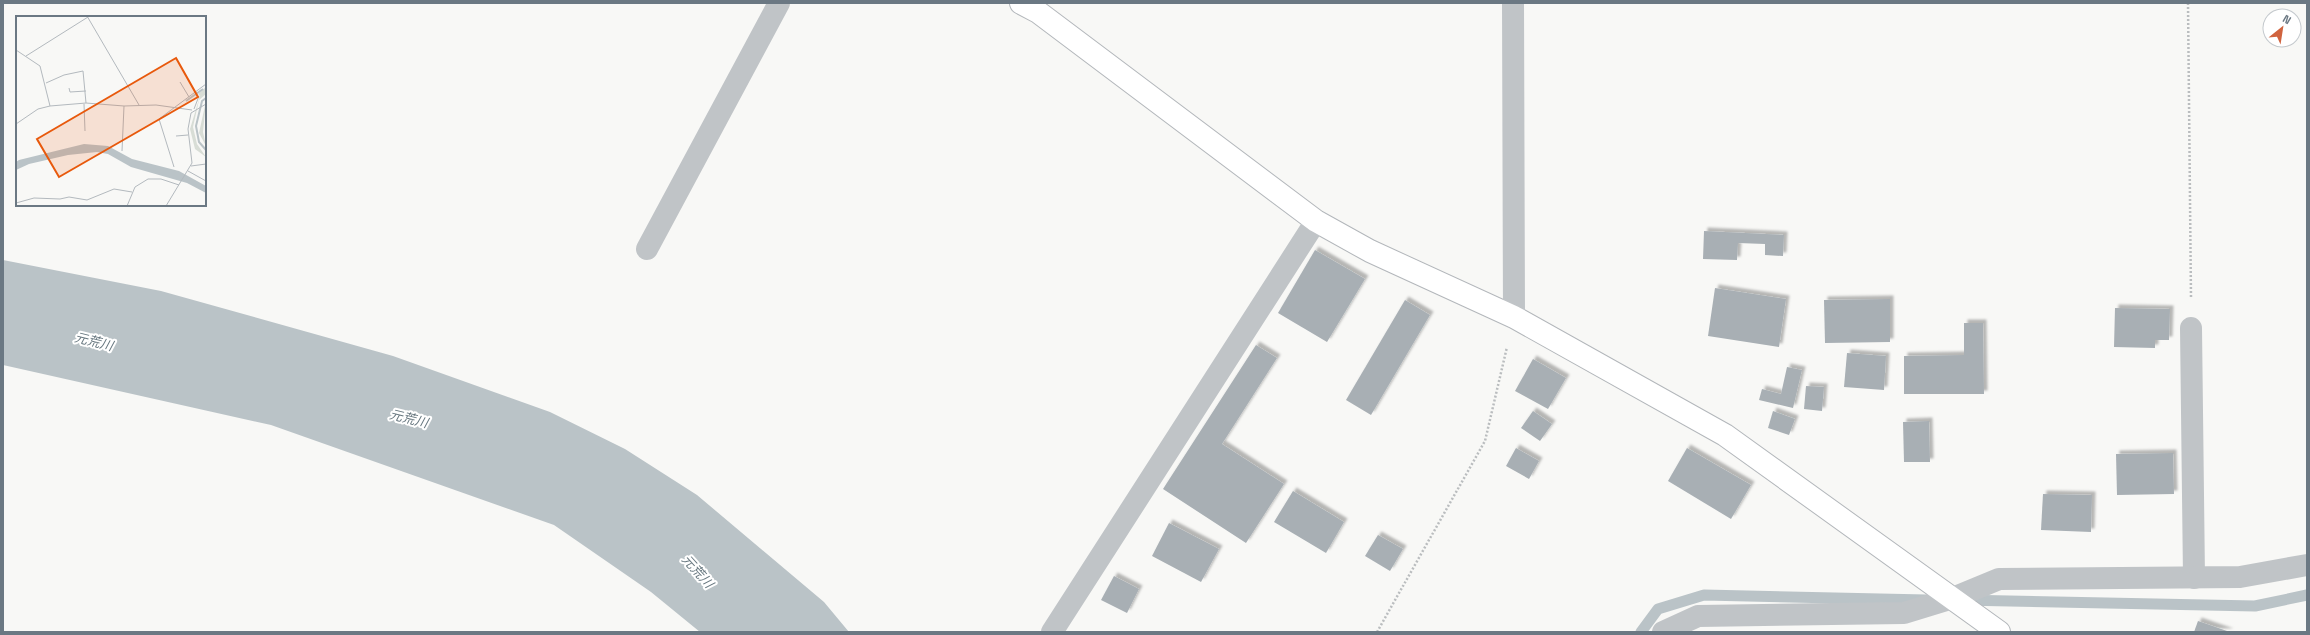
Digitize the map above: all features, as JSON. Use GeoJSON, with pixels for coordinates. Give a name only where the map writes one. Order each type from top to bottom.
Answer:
{"type":"FeatureCollection","features":[{"type":"Feature","properties":{"kind":"street"},"geometry":{"type":"LineString","coordinates":[[646,249],[779,3]]}},
{"type":"Feature","properties":{"kind":"street"},"geometry":{"type":"LineString","coordinates":[[1021,3],[1038,12],[1316,221],[1370,251],[1514,317],[1725,435],[1999,632]]}},
{"type":"Feature","properties":{"kind":"street"},"geometry":{"type":"LineString","coordinates":[[1513,3],[1514,317]]}},
{"type":"Feature","properties":{"kind":"street"},"geometry":{"type":"LineString","coordinates":[[1052,632],[1316,221]]}},
{"type":"Feature","properties":{"kind":"street"},"geometry":{"type":"LineString","coordinates":[[2191,328],[2194,578]]}},
{"type":"Feature","properties":{"kind":"street"},"geometry":{"type":"LineString","coordinates":[[1663,632],[1698,616],[1904,613],[1953,598],[1999,579],[2240,577],[2307,565]]}},
{"type":"Feature","properties":{"kind":"path"},"geometry":{"type":"LineString","coordinates":[[2188,3],[2191,328]]}},
{"type":"Feature","properties":{"kind":"path"},"geometry":{"type":"LineString","coordinates":[[1378,632],[1485,441],[1514,317]]}},
{"type":"Feature","properties":{"kind":"water","name":"元荒川"},"geometry":{"type":"Polygon","coordinates":[[[3,260],[161,291],[393,356],[550,412],[625,449],[697,495],[824,602],[849,632],[700,632],[651,592],[554,525],[271,425],[3,365],[3,260]]]}},
{"type":"Feature","properties":{"kind":"building"},"geometry":{"type":"Polygon","coordinates":[[[1704,231],[1784,235],[1783,256],[1765,255],[1765,244],[1738,243],[1737,260],[1703,259],[1704,231]]]}},
{"type":"Feature","properties":{"kind":"building"},"geometry":{"type":"Polygon","coordinates":[[[1315,250],[1365,279],[1327,342],[1278,313],[1315,250]]]}},
{"type":"Feature","properties":{"kind":"building"},"geometry":{"type":"Polygon","coordinates":[[[1715,288],[1786,299],[1779,347],[1708,336],[1715,288]]]}},
{"type":"Feature","properties":{"kind":"building"},"geometry":{"type":"Polygon","coordinates":[[[1890,299],[1890,342],[1825,343],[1824,300],[1890,299]]]}},
{"type":"Feature","properties":{"kind":"building"},"geometry":{"type":"Polygon","coordinates":[[[1405,300],[1430,315],[1371,415],[1346,400],[1405,300]]]}},
{"type":"Feature","properties":{"kind":"building"},"geometry":{"type":"Polygon","coordinates":[[[2115,308],[2170,309],[2169,340],[2155,340],[2155,348],[2114,347],[2115,308]]]}},
{"type":"Feature","properties":{"kind":"building"},"geometry":{"type":"Polygon","coordinates":[[[1964,323],[1983,323],[1984,394],[1904,394],[1904,356],[1964,355],[1964,323]]]}},
{"type":"Feature","properties":{"kind":"building"},"geometry":{"type":"Polygon","coordinates":[[[1256,345],[1277,358],[1222,444],[1284,484],[1246,543],[1163,489],[1256,345]]]}},
{"type":"Feature","properties":{"kind":"building"},"geometry":{"type":"Polygon","coordinates":[[[1847,353],[1886,356],[1884,390],[1844,387],[1847,353]]]}},
{"type":"Feature","properties":{"kind":"building"},"geometry":{"type":"Polygon","coordinates":[[[1533,359],[1566,378],[1548,409],[1515,391],[1533,359]]]}},
{"type":"Feature","properties":{"kind":"building"},"geometry":{"type":"Polygon","coordinates":[[[1787,367],[1802,370],[1793,408],[1759,400],[1762,389],[1781,394],[1787,367]]]}},
{"type":"Feature","properties":{"kind":"building"},"geometry":{"type":"Polygon","coordinates":[[[1806,386],[1824,387],[1822,411],[1804,409],[1806,386]]]}},
{"type":"Feature","properties":{"kind":"building"},"geometry":{"type":"Polygon","coordinates":[[[1533,411],[1552,424],[1540,441],[1521,428],[1533,411]]]}},
{"type":"Feature","properties":{"kind":"building"},"geometry":{"type":"Polygon","coordinates":[[[1773,411],[1795,419],[1789,435],[1768,428],[1773,411]]]}},
{"type":"Feature","properties":{"kind":"building"},"geometry":{"type":"Polygon","coordinates":[[[1929,421],[1930,462],[1904,462],[1903,422],[1929,421]]]}},
{"type":"Feature","properties":{"kind":"building"},"geometry":{"type":"Polygon","coordinates":[[[1516,448],[1539,461],[1529,479],[1506,466],[1516,448]]]}},
{"type":"Feature","properties":{"kind":"building"},"geometry":{"type":"Polygon","coordinates":[[[1687,448],[1751,485],[1731,519],[1668,481],[1687,448]]]}},
{"type":"Feature","properties":{"kind":"building"},"geometry":{"type":"Polygon","coordinates":[[[2173,453],[2174,494],[2117,495],[2116,454],[2173,453]]]}},
{"type":"Feature","properties":{"kind":"building"},"geometry":{"type":"Polygon","coordinates":[[[1293,491],[1344,522],[1326,553],[1274,522],[1293,491]]]}},
{"type":"Feature","properties":{"kind":"building"},"geometry":{"type":"Polygon","coordinates":[[[2043,494],[2092,495],[2091,532],[2041,530],[2043,494]]]}},
{"type":"Feature","properties":{"kind":"building"},"geometry":{"type":"Polygon","coordinates":[[[1169,523],[1219,549],[1201,582],[1152,556],[1169,523]]]}},
{"type":"Feature","properties":{"kind":"building"},"geometry":{"type":"Polygon","coordinates":[[[1378,535],[1403,549],[1390,571],[1365,556],[1378,535]]]}},
{"type":"Feature","properties":{"kind":"building"},"geometry":{"type":"Polygon","coordinates":[[[1114,576],[1139,589],[1127,613],[1101,600],[1114,576]]]}},
{"type":"Feature","properties":{"kind":"building"},"geometry":{"type":"Polygon","coordinates":[[[2198,621],[2230,632],[2194,632],[2198,621]]]}},
{"type":"Feature","properties":{"kind":"waterway"},"geometry":{"type":"LineString","coordinates":[[1641,632],[1658,609],[1704,595],[1926,600]]}},
{"type":"Feature","properties":{"kind":"waterway"},"geometry":{"type":"LineString","coordinates":[[1961,600],[2255,606],[2307,595]]}}]}
